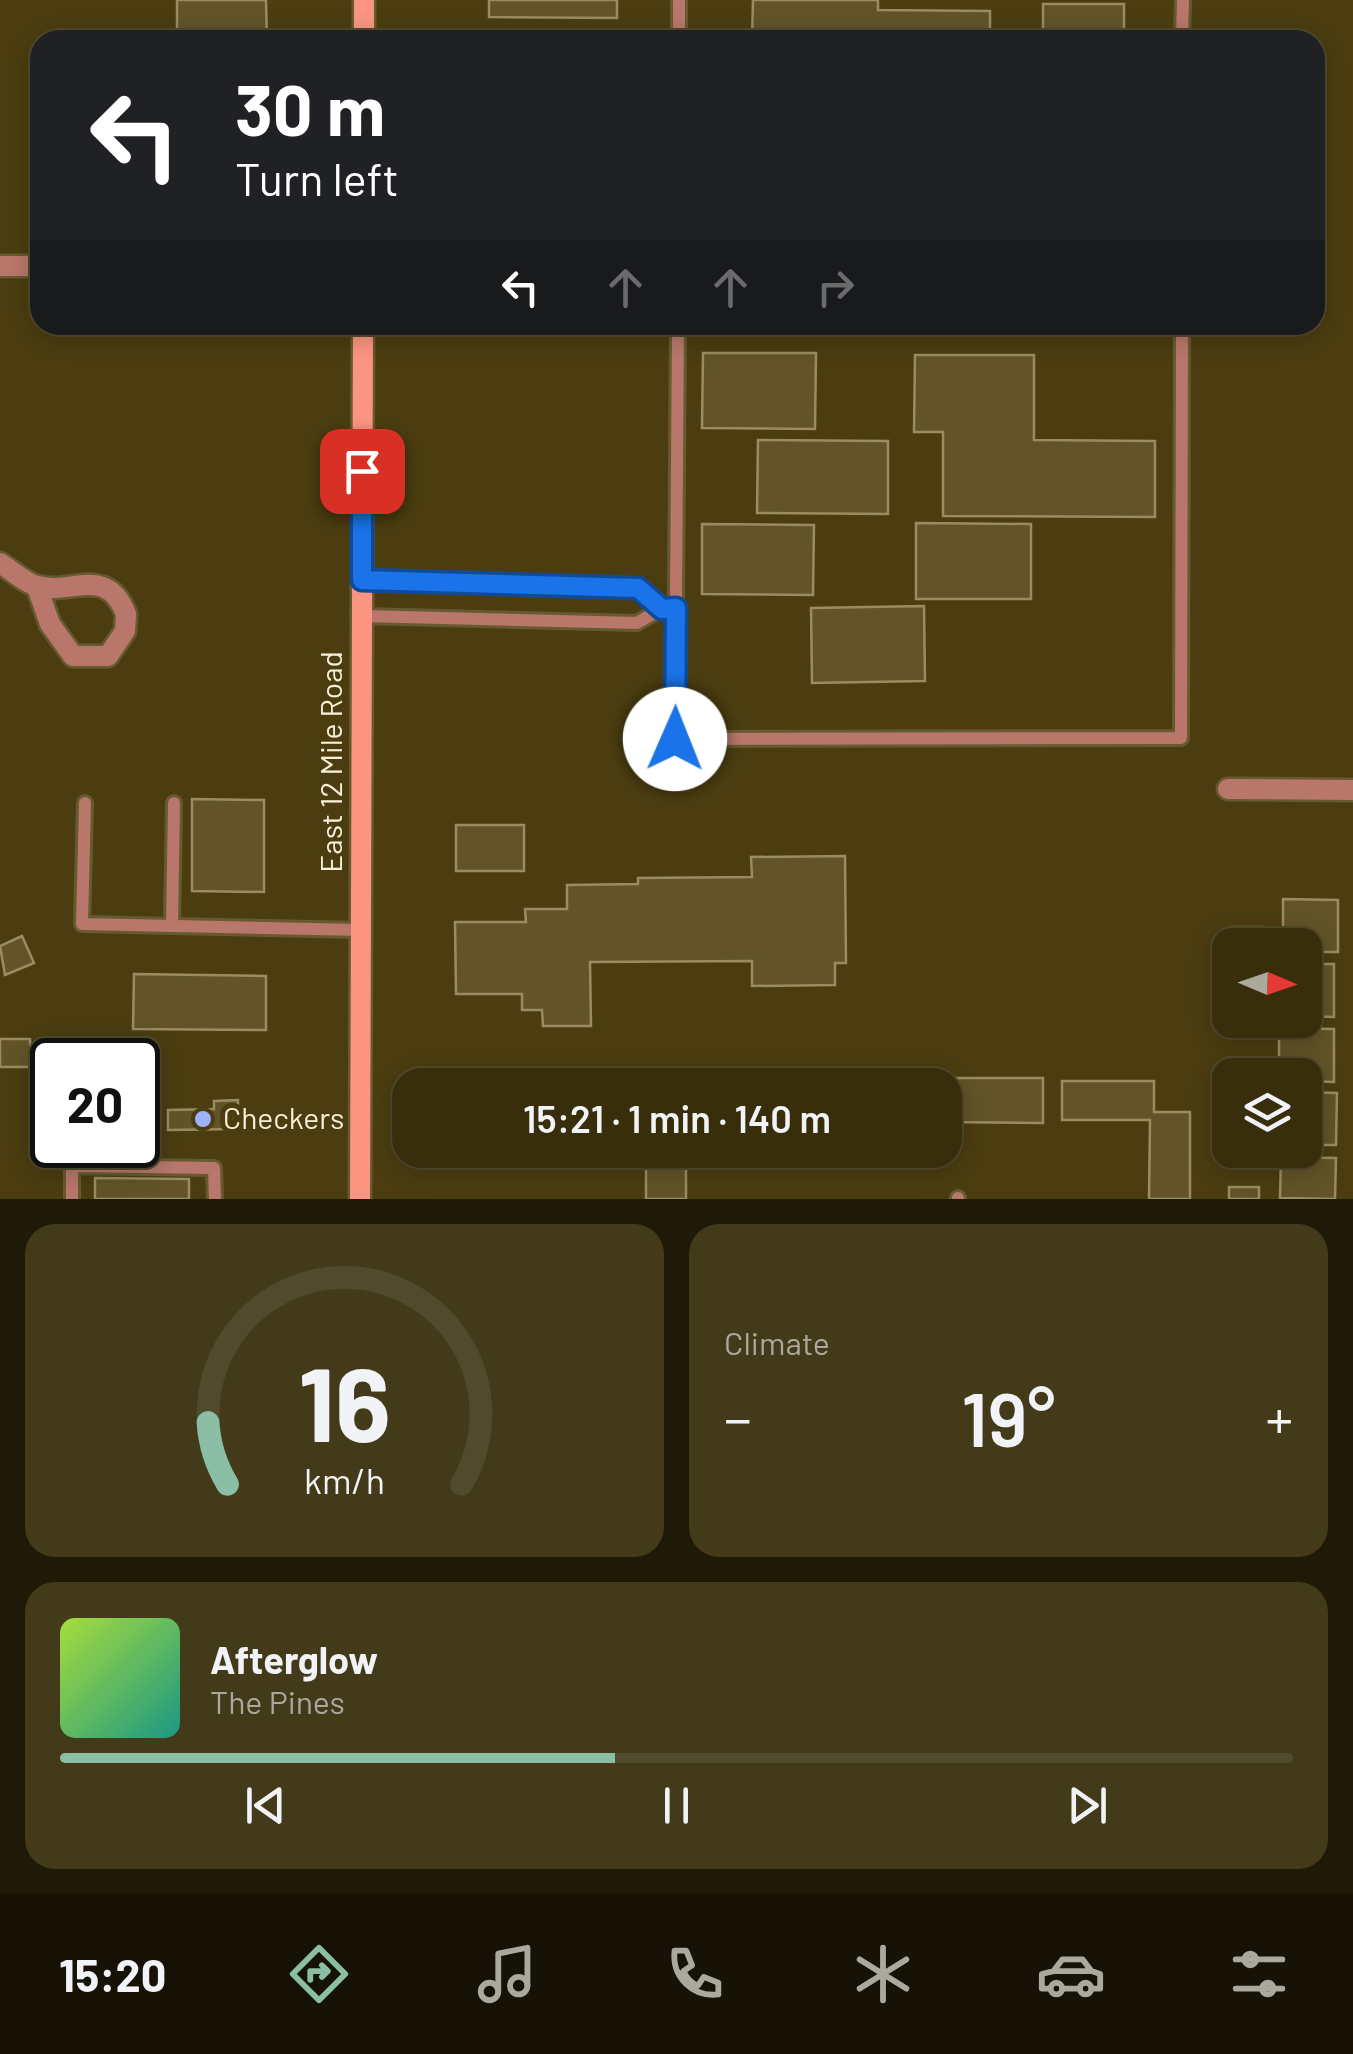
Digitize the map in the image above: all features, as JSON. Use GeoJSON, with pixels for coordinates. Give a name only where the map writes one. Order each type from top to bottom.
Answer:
{"type":"FeatureCollection","features":[{"type":"Feature","properties":{"kind":"main road"},"geometry":{"type":"LineString","coordinates":[[364,0],[364,30]]}},
{"type":"Feature","properties":{"kind":"main road","name":"East 12 Mile Road"},"geometry":{"type":"LineString","coordinates":[[360,1199],[363,335]]}},
{"type":"Feature","properties":{"kind":"street"},"geometry":{"type":"LineString","coordinates":[[0,266],[30,266]]}},
{"type":"Feature","properties":{"kind":"street"},"geometry":{"type":"LineString","coordinates":[[0,563],[37,587],[96,585],[108,589],[126,614],[119,646],[108,656],[73,656],[50,624],[37,587]]}},
{"type":"Feature","properties":{"kind":"street"},"geometry":{"type":"LineString","coordinates":[[1228,790],[1353,790]]}},
{"type":"Feature","properties":{"kind":"lane"},"geometry":{"type":"LineString","coordinates":[[678,30],[679,0]]}},
{"type":"Feature","properties":{"kind":"lane"},"geometry":{"type":"LineString","coordinates":[[1182,30],[1183,0]]}},
{"type":"Feature","properties":{"kind":"lane"},"geometry":{"type":"LineString","coordinates":[[678,335],[675,739],[1182,738],[1179,510],[1185,430],[1182,335]]}},
{"type":"Feature","properties":{"kind":"lane"},"geometry":{"type":"LineString","coordinates":[[362,580],[638,588],[662,609]]}},
{"type":"Feature","properties":{"kind":"lane"},"geometry":{"type":"LineString","coordinates":[[362,616],[638,623],[662,609],[676,608]]}},
{"type":"Feature","properties":{"kind":"lane"},"geometry":{"type":"LineString","coordinates":[[85,803],[82,924],[361,930]]}},
{"type":"Feature","properties":{"kind":"lane"},"geometry":{"type":"LineString","coordinates":[[172,926],[174,803]]}},
{"type":"Feature","properties":{"kind":"lane"},"geometry":{"type":"LineString","coordinates":[[72,1199],[72,1166],[214,1168],[215,1199]]}},
{"type":"Feature","properties":{"kind":"building"},"geometry":{"type":"Polygon","coordinates":[[[177,0],[266,0],[267,30],[177,30],[177,0]]]}},
{"type":"Feature","properties":{"kind":"building"},"geometry":{"type":"Polygon","coordinates":[[[489,0],[617,0],[617,18],[489,17],[489,0]]]}},
{"type":"Feature","properties":{"kind":"building"},"geometry":{"type":"Polygon","coordinates":[[[753,0],[878,0],[878,10],[990,11],[990,30],[752,30],[753,0]]]}},
{"type":"Feature","properties":{"kind":"building"},"geometry":{"type":"Polygon","coordinates":[[[1043,4],[1124,4],[1124,30],[1043,30],[1043,4]]]}},
{"type":"Feature","properties":{"kind":"building"},"geometry":{"type":"Polygon","coordinates":[[[703,353],[816,353],[815,429],[702,428],[703,353]]]}},
{"type":"Feature","properties":{"kind":"building"},"geometry":{"type":"Polygon","coordinates":[[[915,355],[1034,355],[1034,440],[1155,441],[1155,517],[943,516],[943,432],[914,432],[915,355]]]}},
{"type":"Feature","properties":{"kind":"building"},"geometry":{"type":"Polygon","coordinates":[[[758,440],[888,441],[888,514],[757,513],[758,440]]]}},
{"type":"Feature","properties":{"kind":"building"},"geometry":{"type":"Polygon","coordinates":[[[916,523],[1031,524],[1031,599],[916,599],[916,523]]]}},
{"type":"Feature","properties":{"kind":"building"},"geometry":{"type":"Polygon","coordinates":[[[702,524],[814,525],[813,595],[702,594],[702,524]]]}},
{"type":"Feature","properties":{"kind":"building"},"geometry":{"type":"Polygon","coordinates":[[[924,606],[925,681],[812,683],[811,608],[924,606]]]}},
{"type":"Feature","properties":{"kind":"building"},"geometry":{"type":"Polygon","coordinates":[[[192,799],[264,800],[264,892],[192,891],[192,799]]]}},
{"type":"Feature","properties":{"kind":"building"},"geometry":{"type":"Polygon","coordinates":[[[456,825],[524,825],[524,871],[456,871],[456,825]]]}},
{"type":"Feature","properties":{"kind":"building"},"geometry":{"type":"Polygon","coordinates":[[[845,856],[846,963],[835,963],[835,985],[752,986],[752,961],[590,962],[591,1026],[543,1026],[542,1010],[522,1010],[522,994],[456,994],[455,922],[526,922],[525,909],[567,909],[567,885],[638,884],[638,878],[752,877],[751,857],[845,856]]]}},
{"type":"Feature","properties":{"kind":"building"},"geometry":{"type":"Polygon","coordinates":[[[1283,899],[1338,900],[1338,952],[1322,952],[1322,928],[1283,928],[1283,899]]]}},
{"type":"Feature","properties":{"kind":"building"},"geometry":{"type":"Polygon","coordinates":[[[22,936],[34,963],[5,975],[0,946],[22,936]]]}},
{"type":"Feature","properties":{"kind":"building"},"geometry":{"type":"Polygon","coordinates":[[[1322,964],[1334,964],[1334,1017],[1322,1017],[1322,964]]]}},
{"type":"Feature","properties":{"kind":"building"},"geometry":{"type":"Polygon","coordinates":[[[134,974],[266,976],[266,1030],[133,1029],[134,974]]]}},
{"type":"Feature","properties":{"kind":"building"},"geometry":{"type":"Polygon","coordinates":[[[1322,1029],[1334,1029],[1334,1082],[1322,1082],[1322,1058],[1279,1058],[1279,1038],[1322,1038],[1322,1029]]]}},
{"type":"Feature","properties":{"kind":"building"},"geometry":{"type":"Polygon","coordinates":[[[0,1039],[30,1039],[30,1067],[0,1067],[0,1039]]]}},
{"type":"Feature","properties":{"kind":"building"},"geometry":{"type":"Polygon","coordinates":[[[962,1078],[1043,1078],[1043,1123],[962,1122],[962,1078]]]}},
{"type":"Feature","properties":{"kind":"building"},"geometry":{"type":"Polygon","coordinates":[[[1062,1081],[1154,1081],[1154,1112],[1190,1112],[1190,1199],[1149,1199],[1150,1120],[1062,1120],[1062,1081]]]}},
{"type":"Feature","properties":{"kind":"building"},"geometry":{"type":"Polygon","coordinates":[[[1322,1093],[1337,1093],[1336,1145],[1322,1145],[1322,1093]]]}},
{"type":"Feature","properties":{"kind":"building","name":"Checkers"},"geometry":{"type":"Polygon","coordinates":[[[238,1100],[238,1129],[168,1130],[168,1110],[214,1109],[214,1101],[238,1100]]]}},
{"type":"Feature","properties":{"kind":"building"},"geometry":{"type":"Polygon","coordinates":[[[1322,1158],[1336,1158],[1335,1199],[1280,1198],[1281,1168],[1322,1168],[1322,1158]]]}},
{"type":"Feature","properties":{"kind":"building"},"geometry":{"type":"Polygon","coordinates":[[[646,1168],[686,1168],[686,1199],[646,1199],[646,1168]]]}},
{"type":"Feature","properties":{"kind":"building"},"geometry":{"type":"Polygon","coordinates":[[[95,1178],[189,1179],[189,1199],[95,1199],[95,1178]]]}},
{"type":"Feature","properties":{"kind":"building"},"geometry":{"type":"Polygon","coordinates":[[[1229,1187],[1259,1187],[1259,1199],[1229,1199],[1229,1187]]]}},
{"type":"Feature","properties":{"kind":"place","name":"Checkers"},"geometry":{"type":"Point","coordinates":[203,1119]}},
{"type":"Feature","properties":{"kind":"route"},"geometry":{"type":"LineString","coordinates":[[362,471],[362,580],[638,588],[662,609],[676,608],[675,739]]}}]}
